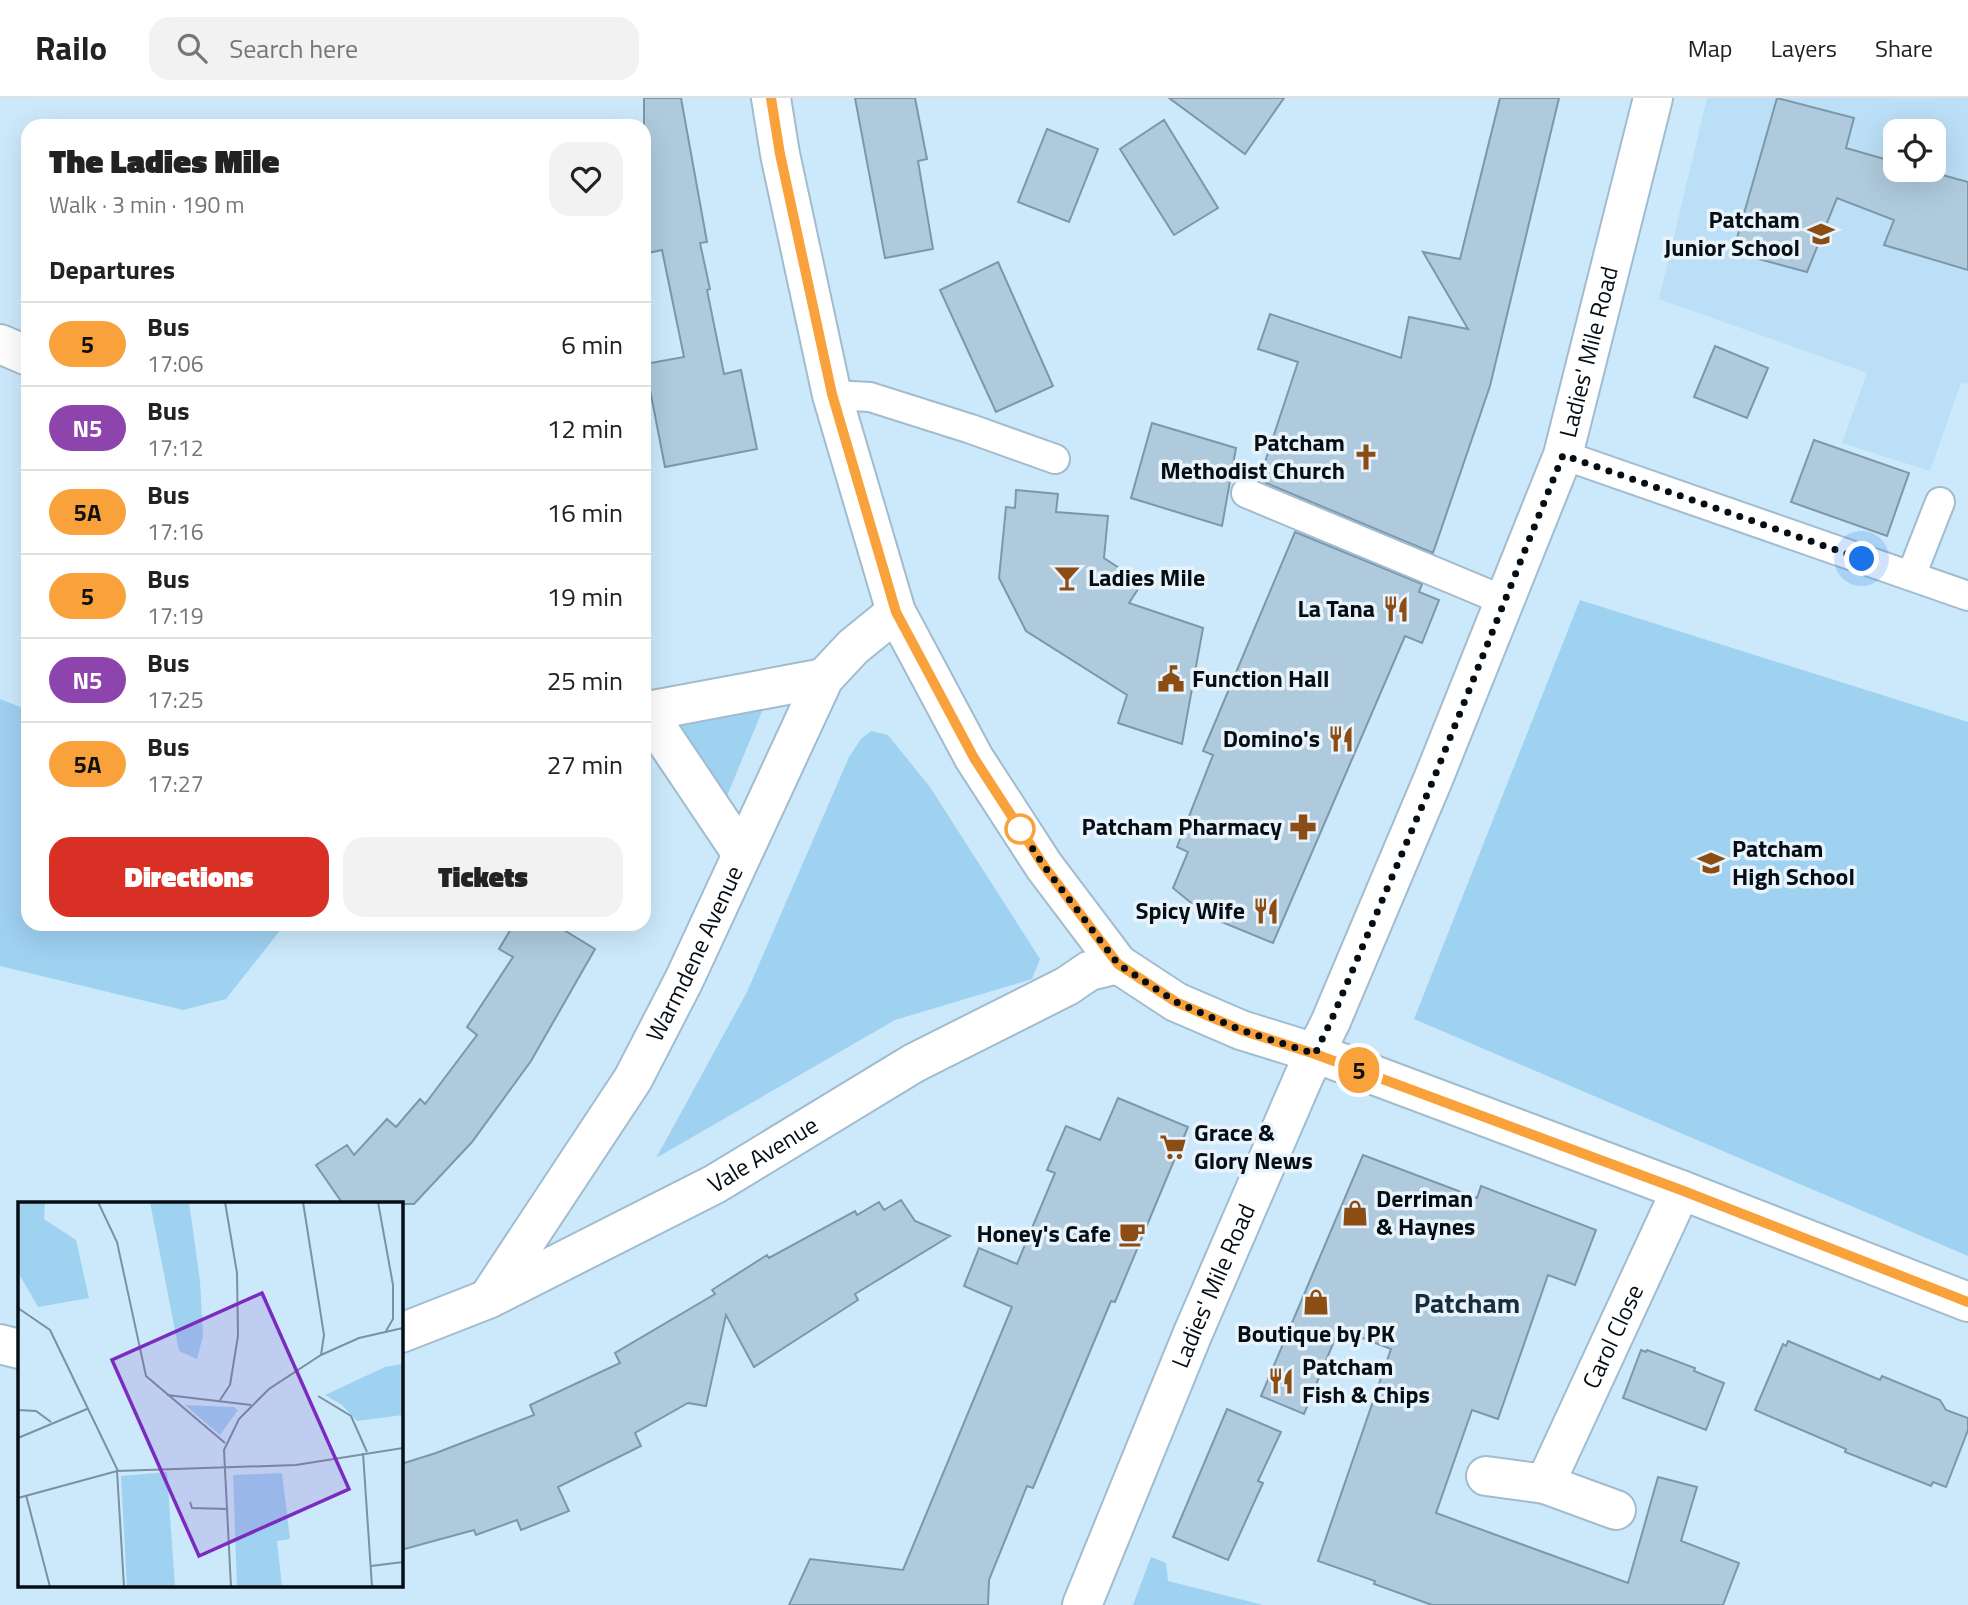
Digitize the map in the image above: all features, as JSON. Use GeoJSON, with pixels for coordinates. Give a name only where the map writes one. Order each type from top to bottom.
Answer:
{"type":"FeatureCollection","features":[{"type":"Feature","properties":{"kind":"street"},"geometry":{"type":"LineString","coordinates":[[771,98],[780,154],[832,394],[896,612],[974,758],[1044,866],[1118,964],[1176,1002],[1241,1030],[1315,1054],[1681,1190],[1968,1302]]}},
{"type":"Feature","properties":{"kind":"street","name":"Ladies' Mile Road"},"geometry":{"type":"LineString","coordinates":[[1082,1605],[1193,1333],[1331,1021],[1434,778],[1563,455],[1653,98]]}},
{"type":"Feature","properties":{"kind":"street"},"geometry":{"type":"LineString","coordinates":[[0,344],[21,353]]}},
{"type":"Feature","properties":{"kind":"street","name":"Warmdene Avenue"},"geometry":{"type":"LineString","coordinates":[[488,1298],[633,1080],[679,991],[824,678],[853,647],[896,612]]}},
{"type":"Feature","properties":{"kind":"street"},"geometry":{"type":"LineString","coordinates":[[651,708],[824,678]]}},
{"type":"Feature","properties":{"kind":"street"},"geometry":{"type":"LineString","coordinates":[[651,717],[742,854]]}},
{"type":"Feature","properties":{"kind":"street","name":"Vale Avenue"},"geometry":{"type":"LineString","coordinates":[[402,1333],[488,1298],[715,1184],[914,1063],[1067,986],[1089,971],[1118,964]]}},
{"type":"Feature","properties":{"kind":"street","name":"Carol Close"},"geometry":{"type":"LineString","coordinates":[[1545,1484],[1681,1190]]}},
{"type":"Feature","properties":{"kind":"street"},"geometry":{"type":"LineString","coordinates":[[0,1345],[18,1349]]}},
{"type":"Feature","properties":{"kind":"street"},"geometry":{"type":"LineString","coordinates":[[1486,1476],[1545,1484],[1616,1510]]}},
{"type":"Feature","properties":{"kind":"lane"},"geometry":{"type":"LineString","coordinates":[[832,394],[870,397],[1055,459]]}},
{"type":"Feature","properties":{"kind":"lane"},"geometry":{"type":"LineString","coordinates":[[1563,455],[1968,596]]}},
{"type":"Feature","properties":{"kind":"lane"},"geometry":{"type":"LineString","coordinates":[[1246,493],[1505,601]]}},
{"type":"Feature","properties":{"kind":"lane"},"geometry":{"type":"LineString","coordinates":[[1911,576],[1940,502]]}},
{"type":"Feature","properties":{"kind":"shaded area","name":"Patcham Junior School"},"geometry":{"type":"Polygon","coordinates":[[[1707,98],[1968,98],[1968,384],[1961,383],[1930,471],[1842,443],[1867,373],[1659,299],[1707,98]]]}},
{"type":"Feature","properties":{"kind":"shaded area","name":"Patcham High School"},"geometry":{"type":"Polygon","coordinates":[[[1580,600],[1968,722],[1968,1256],[1414,1019],[1580,600]]]}},
{"type":"Feature","properties":{"kind":"shaded area"},"geometry":{"type":"Polygon","coordinates":[[[0,699],[21,707],[21,931],[279,931],[226,999],[183,1010],[0,966],[0,699]]]}},
{"type":"Feature","properties":{"kind":"shaded area"},"geometry":{"type":"Polygon","coordinates":[[[765,704],[727,796],[668,715],[765,704]]]}},
{"type":"Feature","properties":{"kind":"shaded area"},"geometry":{"type":"Polygon","coordinates":[[[871,731],[888,735],[930,787],[1040,959],[1032,979],[895,1020],[656,1158],[747,992],[849,757],[861,739],[871,731]]]}},
{"type":"Feature","properties":{"kind":"shaded area"},"geometry":{"type":"Polygon","coordinates":[[[1151,1557],[1166,1563],[1168,1581],[1263,1605],[1133,1605],[1151,1557]]]}},
{"type":"Feature","properties":{"kind":"building"},"geometry":{"type":"Polygon","coordinates":[[[644,98],[681,98],[707,242],[700,243],[710,289],[707,290],[724,374],[741,370],[757,449],[665,467],[651,395],[651,363],[684,357],[662,250],[651,252],[651,119],[644,119],[644,98]]]}},
{"type":"Feature","properties":{"kind":"building"},"geometry":{"type":"Polygon","coordinates":[[[855,98],[915,98],[927,159],[918,161],[933,249],[885,258],[855,98]]]}},
{"type":"Feature","properties":{"kind":"building"},"geometry":{"type":"Polygon","coordinates":[[[1169,98],[1284,98],[1245,154],[1169,98]]]}},
{"type":"Feature","properties":{"kind":"building","name":"Patcham Methodist Church"},"geometry":{"type":"Polygon","coordinates":[[[1500,98],[1559,98],[1490,386],[1433,553],[1259,480],[1298,362],[1258,349],[1270,314],[1401,358],[1409,317],[1468,329],[1423,252],[1460,259],[1500,98]]]}},
{"type":"Feature","properties":{"kind":"building","name":"Patcham Junior School"},"geometry":{"type":"Polygon","coordinates":[[[1777,98],[1854,118],[1846,148],[1883,159],[1883,182],[1946,182],[1946,176],[1968,182],[1968,270],[1884,245],[1894,220],[1837,198],[1807,272],[1733,252],[1777,98]]]}},
{"type":"Feature","properties":{"kind":"building"},"geometry":{"type":"Polygon","coordinates":[[[1164,120],[1218,208],[1174,235],[1120,149],[1164,120]]]}},
{"type":"Feature","properties":{"kind":"building"},"geometry":{"type":"Polygon","coordinates":[[[1047,129],[1098,149],[1069,222],[1018,202],[1047,129]]]}},
{"type":"Feature","properties":{"kind":"building"},"geometry":{"type":"Polygon","coordinates":[[[998,262],[1053,386],[996,412],[940,290],[998,262]]]}},
{"type":"Feature","properties":{"kind":"building"},"geometry":{"type":"Polygon","coordinates":[[[1715,346],[1768,368],[1747,418],[1694,397],[1715,346]]]}},
{"type":"Feature","properties":{"kind":"building"},"geometry":{"type":"Polygon","coordinates":[[[1152,423],[1236,448],[1222,526],[1131,498],[1152,423]]]}},
{"type":"Feature","properties":{"kind":"building"},"geometry":{"type":"Polygon","coordinates":[[[1814,440],[1909,473],[1887,536],[1791,502],[1814,440]]]}},
{"type":"Feature","properties":{"kind":"building","name":"Ladies Mile"},"geometry":{"type":"Polygon","coordinates":[[[1016,490],[1058,494],[1056,512],[1108,516],[1104,558],[1142,583],[1129,603],[1203,628],[1182,744],[1118,723],[1127,695],[1026,631],[999,578],[1006,507],[1015,508],[1016,490]]]}},
{"type":"Feature","properties":{"kind":"building"},"geometry":{"type":"Polygon","coordinates":[[[1295,532],[1422,584],[1419,592],[1439,600],[1422,643],[1405,636],[1273,943],[1207,916],[1173,888],[1188,852],[1177,847],[1213,755],[1203,751],[1295,532]]]}},
{"type":"Feature","properties":{"kind":"building"},"geometry":{"type":"Polygon","coordinates":[[[510,931],[565,931],[595,949],[531,1061],[472,1142],[414,1204],[342,1202],[316,1165],[347,1145],[354,1155],[387,1119],[396,1127],[420,1099],[425,1104],[477,1035],[467,1027],[513,957],[499,949],[510,931]]]}},
{"type":"Feature","properties":{"kind":"building"},"geometry":{"type":"Polygon","coordinates":[[[1118,1098],[1188,1127],[1115,1302],[1111,1301],[1033,1488],[1027,1486],[989,1580],[988,1605],[789,1605],[810,1559],[903,1570],[1012,1307],[964,1286],[979,1248],[1017,1264],[1055,1173],[1047,1170],[1066,1126],[1100,1140],[1118,1098]]]}},
{"type":"Feature","properties":{"kind":"building"},"geometry":{"type":"Polygon","coordinates":[[[1363,1155],[1477,1198],[1481,1186],[1596,1230],[1575,1285],[1548,1275],[1498,1419],[1472,1410],[1436,1513],[1628,1583],[1658,1477],[1697,1487],[1681,1541],[1739,1563],[1723,1605],[1432,1605],[1318,1561],[1391,1349],[1339,1329],[1304,1414],[1261,1396],[1363,1155]]]}},
{"type":"Feature","properties":{"kind":"building"},"geometry":{"type":"Polygon","coordinates":[[[901,1200],[915,1221],[950,1236],[855,1294],[858,1300],[754,1367],[726,1315],[706,1406],[688,1403],[635,1433],[641,1446],[558,1487],[569,1511],[521,1530],[517,1520],[476,1535],[474,1530],[402,1550],[402,1464],[534,1415],[530,1405],[620,1363],[615,1353],[715,1294],[712,1290],[767,1255],[769,1258],[855,1211],[857,1215],[879,1202],[884,1210],[901,1200]]]}},
{"type":"Feature","properties":{"kind":"building"},"geometry":{"type":"Polygon","coordinates":[[[1788,1341],[1880,1380],[1882,1376],[1940,1400],[1946,1410],[1968,1418],[1968,1430],[1946,1487],[1933,1482],[1931,1486],[1845,1452],[1846,1449],[1755,1410],[1783,1344],[1786,1346],[1788,1341]]]}},
{"type":"Feature","properties":{"kind":"building"},"geometry":{"type":"Polygon","coordinates":[[[1641,1350],[1695,1368],[1694,1371],[1724,1383],[1706,1430],[1623,1398],[1641,1350]]]}},
{"type":"Feature","properties":{"kind":"building"},"geometry":{"type":"Polygon","coordinates":[[[1227,1409],[1281,1432],[1258,1481],[1263,1483],[1228,1560],[1173,1537],[1227,1409]]]}},
{"type":"Feature","properties":{"kind":"bus line","name":"5"},"geometry":{"type":"LineString","coordinates":[[771,98],[780,154],[832,394],[896,612],[974,758],[1044,866],[1118,964],[1176,1002],[1241,1030],[1315,1054],[1681,1190],[1968,1302]]}},
{"type":"Feature","properties":{"kind":"place","name":"Patcham Junior School"},"geometry":{"type":"Point","coordinates":[1821,234]}},
{"type":"Feature","properties":{"kind":"place","name":"Patcham Methodist Church"},"geometry":{"type":"Point","coordinates":[1366,457]}},
{"type":"Feature","properties":{"kind":"place","name":"Ladies Mile"},"geometry":{"type":"Point","coordinates":[1067,578]}},
{"type":"Feature","properties":{"kind":"place","name":"La Tana"},"geometry":{"type":"Point","coordinates":[1396,609]}},
{"type":"Feature","properties":{"kind":"place","name":"Function Hall"},"geometry":{"type":"Point","coordinates":[1171,679]}},
{"type":"Feature","properties":{"kind":"place","name":"Domino's"},"geometry":{"type":"Point","coordinates":[1341,739]}},
{"type":"Feature","properties":{"kind":"place","name":"Patcham Pharmacy"},"geometry":{"type":"Point","coordinates":[1303,827]}},
{"type":"Feature","properties":{"kind":"place","name":"Patcham High School"},"geometry":{"type":"Point","coordinates":[1711,863]}},
{"type":"Feature","properties":{"kind":"place","name":"Spicy Wife"},"geometry":{"type":"Point","coordinates":[1266,911]}},
{"type":"Feature","properties":{"kind":"place","name":"Grace & Glory News"},"geometry":{"type":"Point","coordinates":[1173,1147]}},
{"type":"Feature","properties":{"kind":"place","name":"Derriman & Haynes"},"geometry":{"type":"Point","coordinates":[1355,1213]}},
{"type":"Feature","properties":{"kind":"place","name":"Honey's Cafe"},"geometry":{"type":"Point","coordinates":[1132,1234]}},
{"type":"Feature","properties":{"kind":"place","name":"Boutique by PK"},"geometry":{"type":"Point","coordinates":[1316,1302]}},
{"type":"Feature","properties":{"kind":"place","name":"Patcham Fish & Chips"},"geometry":{"type":"Point","coordinates":[1281,1381]}},
{"type":"Feature","properties":{"kind":"district","name":"Patcham"},"geometry":{"type":"Point","coordinates":[1467,1303]}},
{"type":"Feature","properties":{"kind":"route"},"geometry":{"type":"LineString","coordinates":[[1020,829],[1016,823],[1044,866],[1118,964],[1176,1002],[1241,1030],[1315,1054],[1434,778],[1563,455],[1862,559]]}}]}
